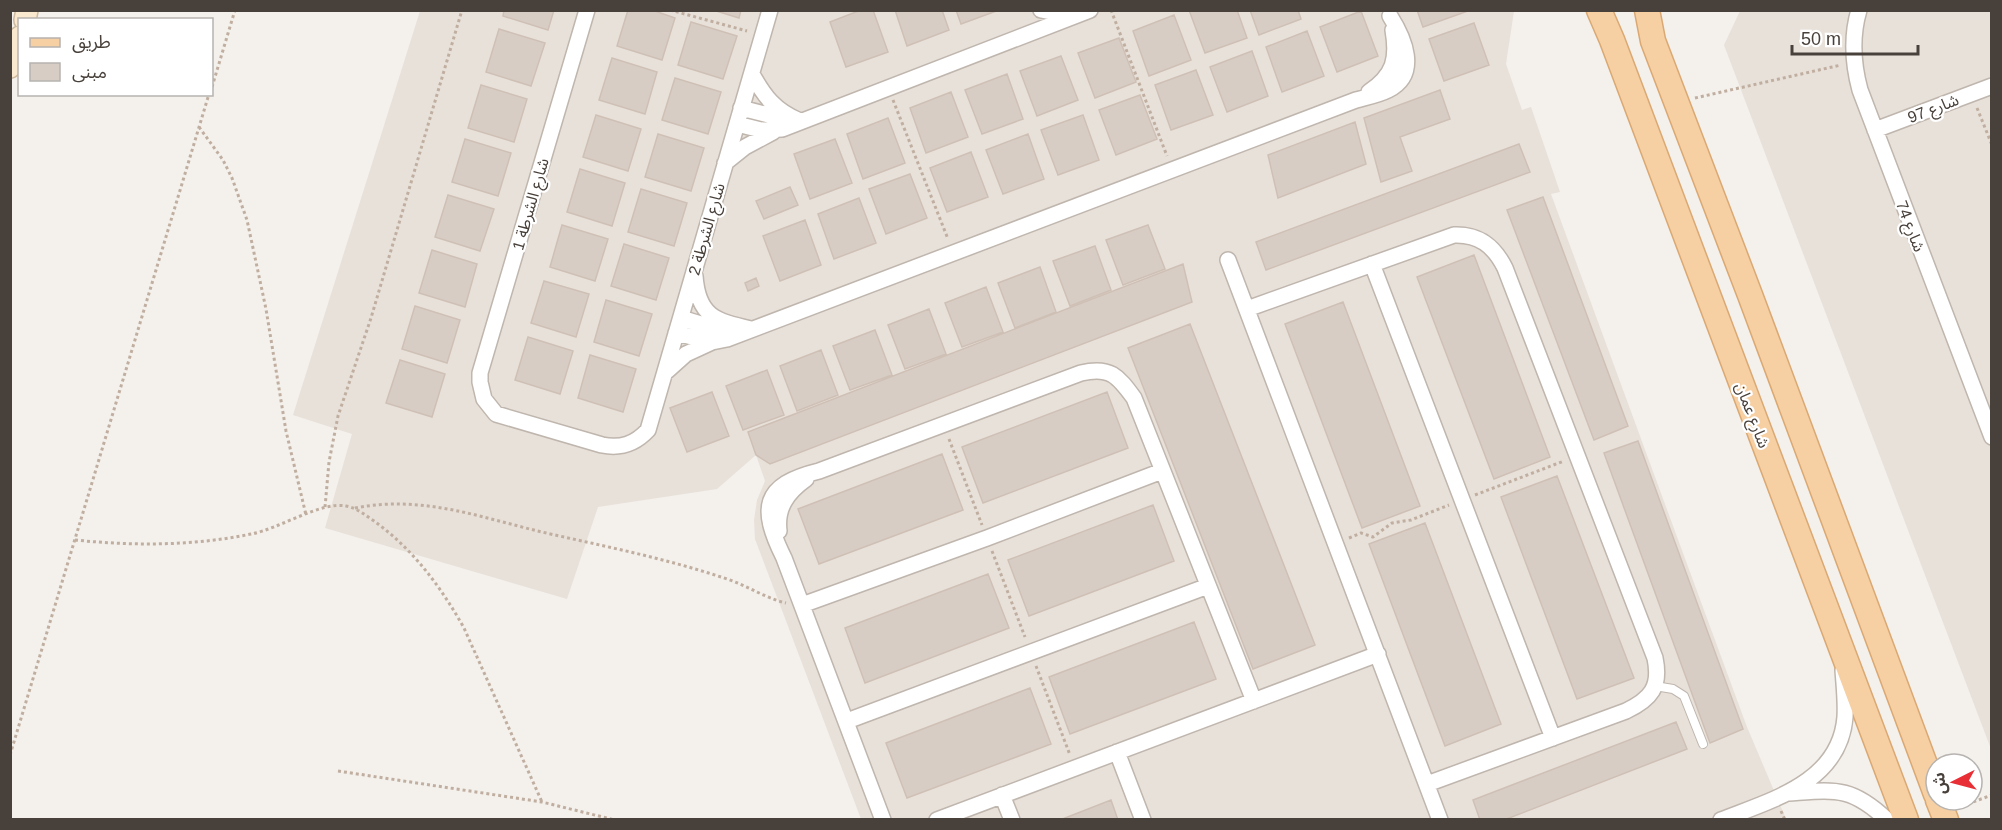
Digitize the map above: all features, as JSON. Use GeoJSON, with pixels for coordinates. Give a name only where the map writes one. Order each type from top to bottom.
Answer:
{"type":"FeatureCollection","features":[{"type":"Feature","properties":{"kind":"main road","name":"شارع عمان"},"geometry":{"type":"LineString","coordinates":[[1599,10],[1906,819]]}},
{"type":"Feature","properties":{"kind":"main road"},"geometry":{"type":"LineString","coordinates":[[1647,10],[1653,41],[1924,762]]}},
{"type":"Feature","properties":{"kind":"street","name":"شارع الشرطة 1"},"geometry":{"type":"LineString","coordinates":[[586,10],[480,372],[480,381],[484,399],[496,414],[609,447],[624,446],[633,442]]}},
{"type":"Feature","properties":{"kind":"street","name":"شارع الشرطة 2"},"geometry":{"type":"LineString","coordinates":[[633,442],[648,430],[770,10]]}},
{"type":"Feature","properties":{"kind":"street"},"geometry":{"type":"LineString","coordinates":[[1041,10],[1074,16]]}},
{"type":"Feature","properties":{"kind":"street"},"geometry":{"type":"LineString","coordinates":[[725,163],[756,140],[780,129],[1090,10]]}},
{"type":"Feature","properties":{"kind":"street","name":"شارع 74"},"geometry":{"type":"LineString","coordinates":[[1859,10],[1855,32],[1854,62],[1860,90],[1992,437]]}},
{"type":"Feature","properties":{"kind":"street"},"geometry":{"type":"LineString","coordinates":[[665,373],[686,354],[712,342],[727,339],[735,334],[1356,100],[1385,80],[1392,67],[1395,50],[1388,14]]}},
{"type":"Feature","properties":{"kind":"street"},"geometry":{"type":"LineString","coordinates":[[10,67],[18,43]]}},
{"type":"Feature","properties":{"kind":"street"},"geometry":{"type":"LineString","coordinates":[[752,74],[763,94],[773,105],[781,112],[800,121]]}},
{"type":"Feature","properties":{"kind":"street","name":"شارع 97"},"geometry":{"type":"LineString","coordinates":[[1875,130],[1992,86]]}},
{"type":"Feature","properties":{"kind":"street"},"geometry":{"type":"LineString","coordinates":[[741,108],[778,118],[800,121]]}},
{"type":"Feature","properties":{"kind":"street"},"geometry":{"type":"LineString","coordinates":[[737,124],[761,130],[780,129]]}},
{"type":"Feature","properties":{"kind":"street"},"geometry":{"type":"LineString","coordinates":[[1247,309],[1454,235],[1474,237],[1484,241],[1495,252],[1505,268],[1655,658],[1657,676],[1655,686],[1644,702],[1626,711],[1427,784]]}},
{"type":"Feature","properties":{"kind":"street"},"geometry":{"type":"LineString","coordinates":[[1228,260],[1440,819]]}},
{"type":"Feature","properties":{"kind":"street"},"geometry":{"type":"LineString","coordinates":[[1372,264],[1553,738]]}},
{"type":"Feature","properties":{"kind":"street"},"geometry":{"type":"LineString","coordinates":[[695,268],[696,291],[702,306],[724,323],[751,328]]}},
{"type":"Feature","properties":{"kind":"street"},"geometry":{"type":"LineString","coordinates":[[678,326],[735,334]]}},
{"type":"Feature","properties":{"kind":"street"},"geometry":{"type":"LineString","coordinates":[[678,326],[712,342]]}},
{"type":"Feature","properties":{"kind":"street"},"geometry":{"type":"LineString","coordinates":[[884,819],[784,558],[778,522],[783,503],[795,487],[819,471],[1081,372],[1098,370],[1111,372],[1134,398],[1254,701]]}},
{"type":"Feature","properties":{"kind":"street"},"geometry":{"type":"LineString","coordinates":[[802,605],[1162,471]]}},
{"type":"Feature","properties":{"kind":"street"},"geometry":{"type":"LineString","coordinates":[[847,722],[1208,586]]}},
{"type":"Feature","properties":{"kind":"street"},"geometry":{"type":"LineString","coordinates":[[1721,819],[1789,793],[1819,772],[1834,753],[1840,742],[1846,706],[1841,648]]}},
{"type":"Feature","properties":{"kind":"street"},"geometry":{"type":"LineString","coordinates":[[937,819],[1378,654]]}},
{"type":"Feature","properties":{"kind":"street"},"geometry":{"type":"LineString","coordinates":[[1117,752],[1143,819]]}},
{"type":"Feature","properties":{"kind":"street"},"geometry":{"type":"LineString","coordinates":[[1789,793],[1828,790],[1843,792],[1862,798],[1887,819]]}},
{"type":"Feature","properties":{"kind":"street"},"geometry":{"type":"LineString","coordinates":[[1002,795],[1012,819]]}},
{"type":"Feature","properties":{"kind":"lane"},"geometry":{"type":"LineString","coordinates":[[1655,686],[1673,689],[1684,696],[1703,744]]}},
{"type":"Feature","properties":{"kind":"path"},"geometry":{"type":"LineString","coordinates":[[213,84],[235,10]]}},
{"type":"Feature","properties":{"kind":"path"},"geometry":{"type":"LineString","coordinates":[[326,507],[329,462],[338,416],[371,318],[462,10]]}},
{"type":"Feature","properties":{"kind":"path"},"geometry":{"type":"LineString","coordinates":[[670,10],[763,35]]}},
{"type":"Feature","properties":{"kind":"path"},"geometry":{"type":"LineString","coordinates":[[1111,10],[1172,169]]}},
{"type":"Feature","properties":{"kind":"path"},"geometry":{"type":"LineString","coordinates":[[1677,102],[1854,62]]}},
{"type":"Feature","properties":{"kind":"path"},"geometry":{"type":"LineString","coordinates":[[888,87],[953,252]]}},
{"type":"Feature","properties":{"kind":"path"},"geometry":{"type":"LineString","coordinates":[[1971,94],[1992,146]]}},
{"type":"Feature","properties":{"kind":"path"},"geometry":{"type":"LineString","coordinates":[[10,755],[208,96]]}},
{"type":"Feature","properties":{"kind":"path"},"geometry":{"type":"LineString","coordinates":[[199,127],[223,160],[247,220],[266,309],[286,431],[306,515]]}},
{"type":"Feature","properties":{"kind":"path"},"geometry":{"type":"LineString","coordinates":[[943,424],[1075,768]]}},
{"type":"Feature","properties":{"kind":"path"},"geometry":{"type":"LineString","coordinates":[[353,508],[392,503],[446,508],[501,523],[669,561],[728,579],[778,602],[802,605]]}},
{"type":"Feature","properties":{"kind":"path"},"geometry":{"type":"LineString","coordinates":[[75,540],[141,544],[214,540],[261,532],[326,507],[353,508],[389,532],[438,586],[452,606],[542,802]]}},
{"type":"Feature","properties":{"kind":"path"},"geometry":{"type":"LineString","coordinates":[[338,771],[542,802],[615,819]]}},
{"type":"Feature","properties":{"kind":"path"},"geometry":{"type":"LineString","coordinates":[[696,819],[776,819]]}},
{"type":"Feature","properties":{"kind":"shaded area"},"geometry":{"type":"Polygon","coordinates":[[[420,11],[1514,11],[1506,64],[1522,110],[1531,107],[1560,192],[1551,194],[1747,727],[1786,819],[861,819],[755,539],[754,520],[757,500],[765,481],[756,455],[717,489],[598,507],[567,599],[325,528],[352,434],[293,415],[420,11]]]}},
{"type":"Feature","properties":{"kind":"shaded area"},"geometry":{"type":"Polygon","coordinates":[[[1740,11],[1991,11],[1991,749],[1724,45],[1740,11]]]}},
{"type":"Feature","properties":{"kind":"building"},"geometry":{"type":"Polygon","coordinates":[[[504,10],[554,10],[548,30],[503,16],[504,10]]]}},
{"type":"Feature","properties":{"kind":"building"},"geometry":{"type":"Polygon","coordinates":[[[628,10],[652,10],[675,18],[662,60],[617,46],[628,10]]]}},
{"type":"Feature","properties":{"kind":"building"},"geometry":{"type":"Polygon","coordinates":[[[713,10],[741,10],[739,18],[713,10]]]}},
{"type":"Feature","properties":{"kind":"building"},"geometry":{"type":"Polygon","coordinates":[[[861,10],[873,10],[888,52],[846,67],[830,22],[861,10]]]}},
{"type":"Feature","properties":{"kind":"building"},"geometry":{"type":"Polygon","coordinates":[[[895,10],[942,10],[949,30],[907,46],[895,10]]]}},
{"type":"Feature","properties":{"kind":"building"},"geometry":{"type":"Polygon","coordinates":[[[956,10],[999,10],[961,24],[956,10]]]}},
{"type":"Feature","properties":{"kind":"building"},"geometry":{"type":"Polygon","coordinates":[[[1189,10],[1237,10],[1247,38],[1205,53],[1189,10]]]}},
{"type":"Feature","properties":{"kind":"building"},"geometry":{"type":"Polygon","coordinates":[[[1250,10],[1298,10],[1301,19],[1259,35],[1250,10]]]}},
{"type":"Feature","properties":{"kind":"building"},"geometry":{"type":"Polygon","coordinates":[[[1417,10],[1468,10],[1468,11],[1423,27],[1417,10]]]}},
{"type":"Feature","properties":{"kind":"building"},"geometry":{"type":"Polygon","coordinates":[[[1361,11],[1378,56],[1337,72],[1320,27],[1361,11]]]}},
{"type":"Feature","properties":{"kind":"building"},"geometry":{"type":"Polygon","coordinates":[[[1174,15],[1191,60],[1149,76],[1133,31],[1174,15]]]}},
{"type":"Feature","properties":{"kind":"building"},"geometry":{"type":"Polygon","coordinates":[[[691,22],[737,36],[723,79],[678,65],[691,22]]]}},
{"type":"Feature","properties":{"kind":"building"},"geometry":{"type":"Polygon","coordinates":[[[1474,23],[1489,65],[1444,81],[1429,39],[1474,23]]]}},
{"type":"Feature","properties":{"kind":"building"},"geometry":{"type":"Polygon","coordinates":[[[499,29],[545,43],[531,86],[486,72],[499,29]]]}},
{"type":"Feature","properties":{"kind":"building"},"geometry":{"type":"Polygon","coordinates":[[[1307,31],[1324,76],[1282,92],[1266,47],[1307,31]]]}},
{"type":"Feature","properties":{"kind":"building"},"geometry":{"type":"Polygon","coordinates":[[[1119,38],[1136,82],[1095,98],[1078,53],[1119,38]]]}},
{"type":"Feature","properties":{"kind":"building"},"geometry":{"type":"Polygon","coordinates":[[[1252,51],[1268,96],[1227,112],[1210,67],[1252,51]]]}},
{"type":"Feature","properties":{"kind":"building"},"geometry":{"type":"Polygon","coordinates":[[[1061,56],[1078,100],[1037,116],[1020,71],[1061,56]]]}},
{"type":"Feature","properties":{"kind":"building"},"geometry":{"type":"Polygon","coordinates":[[[612,58],[657,72],[645,114],[599,100],[612,58]]]}},
{"type":"Feature","properties":{"kind":"building"},"geometry":{"type":"Polygon","coordinates":[[[1196,70],[1213,115],[1171,130],[1155,85],[1196,70]]]}},
{"type":"Feature","properties":{"kind":"building"},"geometry":{"type":"Polygon","coordinates":[[[1007,74],[1023,119],[982,134],[965,90],[1007,74]]]}},
{"type":"Feature","properties":{"kind":"building"},"geometry":{"type":"Polygon","coordinates":[[[675,78],[721,92],[708,134],[662,120],[675,78]]]}},
{"type":"Feature","properties":{"kind":"building"},"geometry":{"type":"Polygon","coordinates":[[[481,85],[527,99],[514,142],[468,128],[481,85]]]}},
{"type":"Feature","properties":{"kind":"building"},"geometry":{"type":"Polygon","coordinates":[[[1440,90],[1450,119],[1400,137],[1412,171],[1381,182],[1364,118],[1440,90]]]}},
{"type":"Feature","properties":{"kind":"building"},"geometry":{"type":"Polygon","coordinates":[[[951,92],[968,137],[926,153],[910,108],[951,92]]]}},
{"type":"Feature","properties":{"kind":"building"},"geometry":{"type":"Polygon","coordinates":[[[1140,95],[1157,139],[1116,155],[1099,110],[1140,95]]]}},
{"type":"Feature","properties":{"kind":"building"},"geometry":{"type":"Polygon","coordinates":[[[596,115],[641,129],[628,171],[583,157],[596,115]]]}},
{"type":"Feature","properties":{"kind":"building"},"geometry":{"type":"Polygon","coordinates":[[[1083,115],[1099,160],[1058,175],[1041,130],[1083,115]]]}},
{"type":"Feature","properties":{"kind":"building"},"geometry":{"type":"Polygon","coordinates":[[[888,118],[905,163],[863,179],[847,134],[888,118]]]}},
{"type":"Feature","properties":{"kind":"building"},"geometry":{"type":"Polygon","coordinates":[[[1355,122],[1366,164],[1278,198],[1268,155],[1355,122]]]}},
{"type":"Feature","properties":{"kind":"building"},"geometry":{"type":"Polygon","coordinates":[[[658,134],[704,148],[691,191],[645,177],[658,134]]]}},
{"type":"Feature","properties":{"kind":"building"},"geometry":{"type":"Polygon","coordinates":[[[1028,134],[1044,179],[1003,194],[986,150],[1028,134]]]}},
{"type":"Feature","properties":{"kind":"building"},"geometry":{"type":"Polygon","coordinates":[[[465,139],[511,153],[498,196],[452,182],[465,139]]]}},
{"type":"Feature","properties":{"kind":"building"},"geometry":{"type":"Polygon","coordinates":[[[835,139],[852,183],[810,199],[794,154],[835,139]]]}},
{"type":"Feature","properties":{"kind":"building"},"geometry":{"type":"Polygon","coordinates":[[[1519,144],[1530,172],[1266,270],[1256,242],[1519,144]]]}},
{"type":"Feature","properties":{"kind":"building"},"geometry":{"type":"Polygon","coordinates":[[[971,152],[988,197],[947,212],[930,168],[971,152]]]}},
{"type":"Feature","properties":{"kind":"building"},"geometry":{"type":"Polygon","coordinates":[[[580,169],[625,183],[612,226],[567,212],[580,169]]]}},
{"type":"Feature","properties":{"kind":"building"},"geometry":{"type":"Polygon","coordinates":[[[910,174],[927,218],[886,234],[869,189],[910,174]]]}},
{"type":"Feature","properties":{"kind":"building"},"geometry":{"type":"Polygon","coordinates":[[[790,187],[798,205],[764,219],[756,201],[790,187]]]}},
{"type":"Feature","properties":{"kind":"building"},"geometry":{"type":"Polygon","coordinates":[[[641,189],[687,203],[674,246],[628,232],[641,189]]]}},
{"type":"Feature","properties":{"kind":"building"},"geometry":{"type":"Polygon","coordinates":[[[448,195],[494,209],[480,251],[435,237],[448,195]]]}},
{"type":"Feature","properties":{"kind":"building"},"geometry":{"type":"Polygon","coordinates":[[[1543,197],[1628,426],[1594,440],[1507,210],[1543,197]]]}},
{"type":"Feature","properties":{"kind":"building"},"geometry":{"type":"Polygon","coordinates":[[[859,198],[876,243],[834,259],[818,214],[859,198]]]}},
{"type":"Feature","properties":{"kind":"building"},"geometry":{"type":"Polygon","coordinates":[[[805,220],[821,265],[780,281],[763,236],[805,220]]]}},
{"type":"Feature","properties":{"kind":"building"},"geometry":{"type":"Polygon","coordinates":[[[562,225],[608,239],[595,281],[550,267],[562,225]]]}},
{"type":"Feature","properties":{"kind":"building"},"geometry":{"type":"Polygon","coordinates":[[[1148,225],[1165,269],[1123,285],[1106,240],[1148,225]]]}},
{"type":"Feature","properties":{"kind":"building"},"geometry":{"type":"Polygon","coordinates":[[[624,244],[669,258],[656,300],[611,286],[624,244]]]}},
{"type":"Feature","properties":{"kind":"building"},"geometry":{"type":"Polygon","coordinates":[[[1095,246],[1111,290],[1070,306],[1053,261],[1095,246]]]}},
{"type":"Feature","properties":{"kind":"building"},"geometry":{"type":"Polygon","coordinates":[[[432,250],[477,264],[465,307],[419,293],[432,250]]]}},
{"type":"Feature","properties":{"kind":"building"},"geometry":{"type":"Polygon","coordinates":[[[1474,255],[1550,457],[1494,479],[1417,277],[1474,255]]]}},
{"type":"Feature","properties":{"kind":"building"},"geometry":{"type":"Polygon","coordinates":[[[1183,264],[1192,302],[770,464],[756,455],[748,432],[1183,264]]]}},
{"type":"Feature","properties":{"kind":"building"},"geometry":{"type":"Polygon","coordinates":[[[1040,267],[1056,312],[1015,328],[998,283],[1040,267]]]}},
{"type":"Feature","properties":{"kind":"building"},"geometry":{"type":"Polygon","coordinates":[[[756,278],[759,286],[748,291],[745,283],[756,278]]]}},
{"type":"Feature","properties":{"kind":"building"},"geometry":{"type":"Polygon","coordinates":[[[544,281],[589,294],[576,337],[531,323],[544,281]]]}},
{"type":"Feature","properties":{"kind":"building"},"geometry":{"type":"Polygon","coordinates":[[[986,287],[1003,332],[962,347],[945,303],[986,287]]]}},
{"type":"Feature","properties":{"kind":"building"},"geometry":{"type":"Polygon","coordinates":[[[606,300],[652,314],[639,356],[594,342],[606,300]]]}},
{"type":"Feature","properties":{"kind":"building"},"geometry":{"type":"Polygon","coordinates":[[[1343,302],[1420,506],[1362,528],[1285,324],[1343,302]]]}},
{"type":"Feature","properties":{"kind":"building"},"geometry":{"type":"Polygon","coordinates":[[[415,306],[460,320],[447,363],[402,349],[415,306]]]}},
{"type":"Feature","properties":{"kind":"building"},"geometry":{"type":"Polygon","coordinates":[[[929,309],[946,354],[905,369],[888,325],[929,309]]]}},
{"type":"Feature","properties":{"kind":"building"},"geometry":{"type":"Polygon","coordinates":[[[1190,324],[1315,645],[1253,669],[1128,348],[1190,324]]]}},
{"type":"Feature","properties":{"kind":"building"},"geometry":{"type":"Polygon","coordinates":[[[875,330],[892,375],[850,390],[833,346],[875,330]]]}},
{"type":"Feature","properties":{"kind":"building"},"geometry":{"type":"Polygon","coordinates":[[[528,337],[573,351],[560,394],[515,380],[528,337]]]}},
{"type":"Feature","properties":{"kind":"building"},"geometry":{"type":"Polygon","coordinates":[[[821,350],[838,395],[797,411],[780,366],[821,350]]]}},
{"type":"Feature","properties":{"kind":"building"},"geometry":{"type":"Polygon","coordinates":[[[590,355],[636,369],[623,412],[578,398],[590,355]]]}},
{"type":"Feature","properties":{"kind":"building"},"geometry":{"type":"Polygon","coordinates":[[[400,360],[445,374],[432,417],[386,403],[400,360]]]}},
{"type":"Feature","properties":{"kind":"building"},"geometry":{"type":"Polygon","coordinates":[[[767,370],[784,415],[743,430],[726,386],[767,370]]]}},
{"type":"Feature","properties":{"kind":"building"},"geometry":{"type":"Polygon","coordinates":[[[712,392],[729,436],[687,452],[670,408],[712,392]]]}},
{"type":"Feature","properties":{"kind":"building"},"geometry":{"type":"Polygon","coordinates":[[[1107,392],[1128,448],[983,503],[962,447],[1107,392]]]}},
{"type":"Feature","properties":{"kind":"building"},"geometry":{"type":"Polygon","coordinates":[[[1638,441],[1743,729],[1710,743],[1604,453],[1638,441]]]}},
{"type":"Feature","properties":{"kind":"building"},"geometry":{"type":"Polygon","coordinates":[[[942,454],[963,510],[819,564],[798,509],[942,454]]]}},
{"type":"Feature","properties":{"kind":"building"},"geometry":{"type":"Polygon","coordinates":[[[1557,476],[1634,678],[1577,699],[1501,497],[1557,476]]]}},
{"type":"Feature","properties":{"kind":"building"},"geometry":{"type":"Polygon","coordinates":[[[1153,505],[1174,561],[1029,616],[1008,560],[1153,505]]]}},
{"type":"Feature","properties":{"kind":"building"},"geometry":{"type":"Polygon","coordinates":[[[1425,523],[1501,724],[1445,746],[1369,544],[1425,523]]]}},
{"type":"Feature","properties":{"kind":"building"},"geometry":{"type":"Polygon","coordinates":[[[988,574],[1009,628],[865,683],[845,628],[988,574]]]}},
{"type":"Feature","properties":{"kind":"building"},"geometry":{"type":"Polygon","coordinates":[[[1194,622],[1216,679],[1070,734],[1049,677],[1194,622]]]}},
{"type":"Feature","properties":{"kind":"building"},"geometry":{"type":"Polygon","coordinates":[[[1030,688],[1051,744],[907,798],[886,743],[1030,688]]]}},
{"type":"Feature","properties":{"kind":"building"},"geometry":{"type":"Polygon","coordinates":[[[1676,722],[1687,749],[1504,820],[1480,820],[1473,800],[1676,722]]]}},
{"type":"Feature","properties":{"kind":"building"},"geometry":{"type":"Polygon","coordinates":[[[1111,800],[1118,820],[1060,820],[1111,800]]]}}]}
